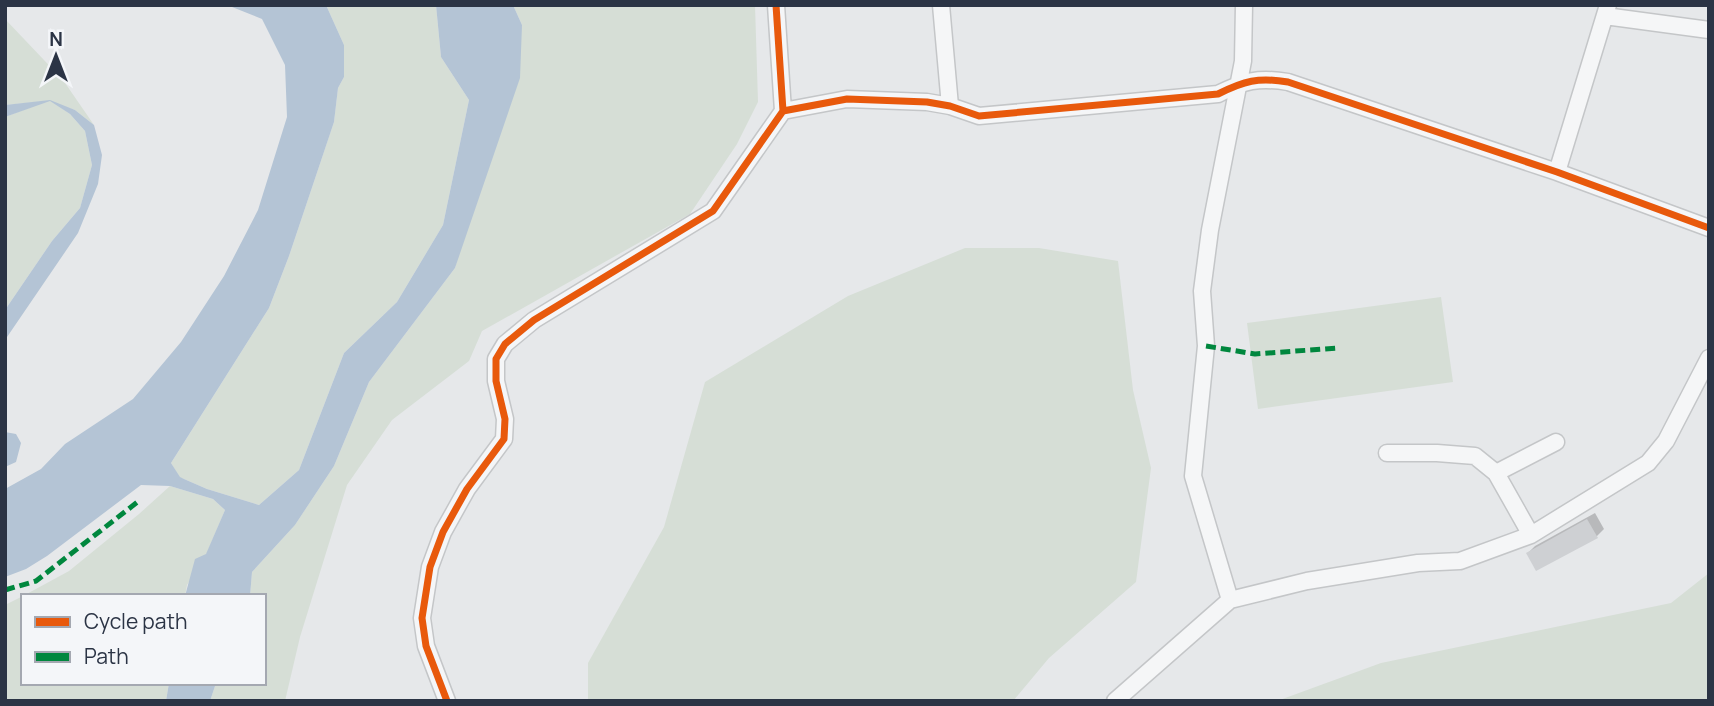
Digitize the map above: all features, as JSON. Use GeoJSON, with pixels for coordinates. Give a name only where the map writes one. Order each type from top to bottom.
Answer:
{"type":"FeatureCollection","features":[{"type":"Feature","properties":{"kind":"street"},"geometry":{"type":"LineString","coordinates":[[447,701],[426,646],[422,618],[430,567],[443,532],[467,489],[504,439],[505,419],[496,381],[496,359],[505,344],[534,320],[713,211],[783,111],[776,5]]}},
{"type":"Feature","properties":{"kind":"street"},"geometry":{"type":"LineString","coordinates":[[941,5],[950,106]]}},
{"type":"Feature","properties":{"kind":"street"},"geometry":{"type":"LineString","coordinates":[[1230,600],[1193,476],[1206,346],[1202,291],[1210,230],[1243,61],[1244,5]]}},
{"type":"Feature","properties":{"kind":"street"},"geometry":{"type":"LineString","coordinates":[[1557,172],[1607,11],[1709,30]]}},
{"type":"Feature","properties":{"kind":"street"},"geometry":{"type":"LineString","coordinates":[[783,111],[847,100],[927,102],[950,106],[979,116],[1218,94],[1239,83],[1267,78],[1288,82],[1557,172],[1709,228]]}},
{"type":"Feature","properties":{"kind":"street"},"geometry":{"type":"LineString","coordinates":[[1115,701],[1230,600],[1307,581],[1418,563],[1460,561],[1531,535],[1648,463],[1667,440],[1709,358]]}},
{"type":"Feature","properties":{"kind":"street"},"geometry":{"type":"LineString","coordinates":[[1496,473],[1556,442]]}},
{"type":"Feature","properties":{"kind":"street"},"geometry":{"type":"LineString","coordinates":[[1387,453],[1475,456],[1496,473],[1531,535]]}},
{"type":"Feature","properties":{"kind":"shaded area"},"geometry":{"type":"Polygon","coordinates":[[[326,5],[436,5],[441,57],[469,100],[443,225],[397,302],[344,353],[299,470],[259,505],[180,478],[171,463],[269,308],[289,256],[334,122],[338,88],[344,77],[344,45],[326,5]]]}},
{"type":"Feature","properties":{"kind":"shaded area"},"geometry":{"type":"Polygon","coordinates":[[[513,5],[755,5],[758,102],[737,144],[690,214],[482,331],[469,361],[392,420],[347,485],[300,637],[285,701],[210,701],[215,685],[266,685],[266,594],[250,594],[252,572],[295,525],[334,466],[369,382],[455,268],[522,25],[513,5]]]}},
{"type":"Feature","properties":{"kind":"shaded area"},"geometry":{"type":"Polygon","coordinates":[[[5,19],[63,80],[94,125],[75,110],[54,103],[70,114],[85,131],[92,165],[80,208],[52,241],[5,310],[5,117],[47,101],[5,105],[5,19]]]}},
{"type":"Feature","properties":{"kind":"shaded area"},"geometry":{"type":"Polygon","coordinates":[[[965,248],[1039,248],[1118,261],[1133,390],[1151,468],[1136,582],[1049,658],[1013,701],[588,701],[588,663],[664,527],[705,382],[848,296],[965,248]]]}},
{"type":"Feature","properties":{"kind":"shaded area"},"geometry":{"type":"Polygon","coordinates":[[[1441,297],[1453,382],[1258,409],[1247,323],[1441,297]]]}},
{"type":"Feature","properties":{"kind":"shaded area"},"geometry":{"type":"Polygon","coordinates":[[[170,486],[213,499],[225,510],[206,555],[187,585],[185,594],[27,594],[69,571],[170,486]]]}},
{"type":"Feature","properties":{"kind":"shaded area"},"geometry":{"type":"Polygon","coordinates":[[[1709,573],[1709,701],[1277,701],[1381,663],[1671,603],[1709,573]]]}},
{"type":"Feature","properties":{"kind":"shaded area"},"geometry":{"type":"Polygon","coordinates":[[[21,597],[21,685],[169,685],[166,701],[5,701],[5,605],[21,597]]]}},
{"type":"Feature","properties":{"kind":"water"},"geometry":{"type":"Polygon","coordinates":[[[227,5],[326,5],[344,45],[344,77],[338,88],[334,122],[269,308],[171,463],[180,477],[207,489],[259,505],[299,470],[344,353],[397,302],[443,225],[469,100],[441,57],[436,5],[513,5],[522,25],[520,78],[455,268],[369,382],[334,466],[295,525],[252,572],[250,594],[186,594],[195,559],[206,554],[225,510],[213,499],[170,486],[141,485],[47,556],[26,569],[5,577],[5,489],[41,469],[65,444],[133,399],[181,342],[224,276],[258,210],[287,117],[285,65],[262,19],[227,5]]]}},
{"type":"Feature","properties":{"kind":"water"},"geometry":{"type":"Polygon","coordinates":[[[50,100],[75,110],[94,125],[102,155],[98,184],[78,233],[5,340],[5,310],[52,241],[80,208],[92,165],[85,131],[70,114],[50,101],[5,117],[5,105],[50,100]]]}},
{"type":"Feature","properties":{"kind":"water"},"geometry":{"type":"Polygon","coordinates":[[[5,432],[16,434],[21,443],[16,462],[5,467],[5,432]]]}},
{"type":"Feature","properties":{"kind":"water"},"geometry":{"type":"Polygon","coordinates":[[[169,685],[215,685],[210,701],[166,701],[169,685]]]}},
{"type":"Feature","properties":{"kind":"building"},"geometry":{"type":"Polygon","coordinates":[[[1587,519],[1598,538],[1536,571],[1526,553],[1587,519]]]}},
{"type":"Feature","properties":{"kind":"marked path"},"geometry":{"type":"LineString","coordinates":[[1206,346],[1255,354],[1338,348]]}},
{"type":"Feature","properties":{"kind":"marked path"},"geometry":{"type":"LineString","coordinates":[[5,590],[36,581],[140,500]]}},
{"type":"Feature","properties":{"kind":"cycle path"},"geometry":{"type":"LineString","coordinates":[[447,701],[426,646],[422,618],[430,567],[443,532],[467,489],[504,439],[505,419],[496,381],[496,359],[505,344],[534,320],[713,211],[783,111],[776,5]]}},
{"type":"Feature","properties":{"kind":"cycle path"},"geometry":{"type":"LineString","coordinates":[[783,111],[847,99],[927,102],[950,106],[979,116],[1218,94],[1252,81],[1288,82],[1557,172],[1709,228]]}}]}
